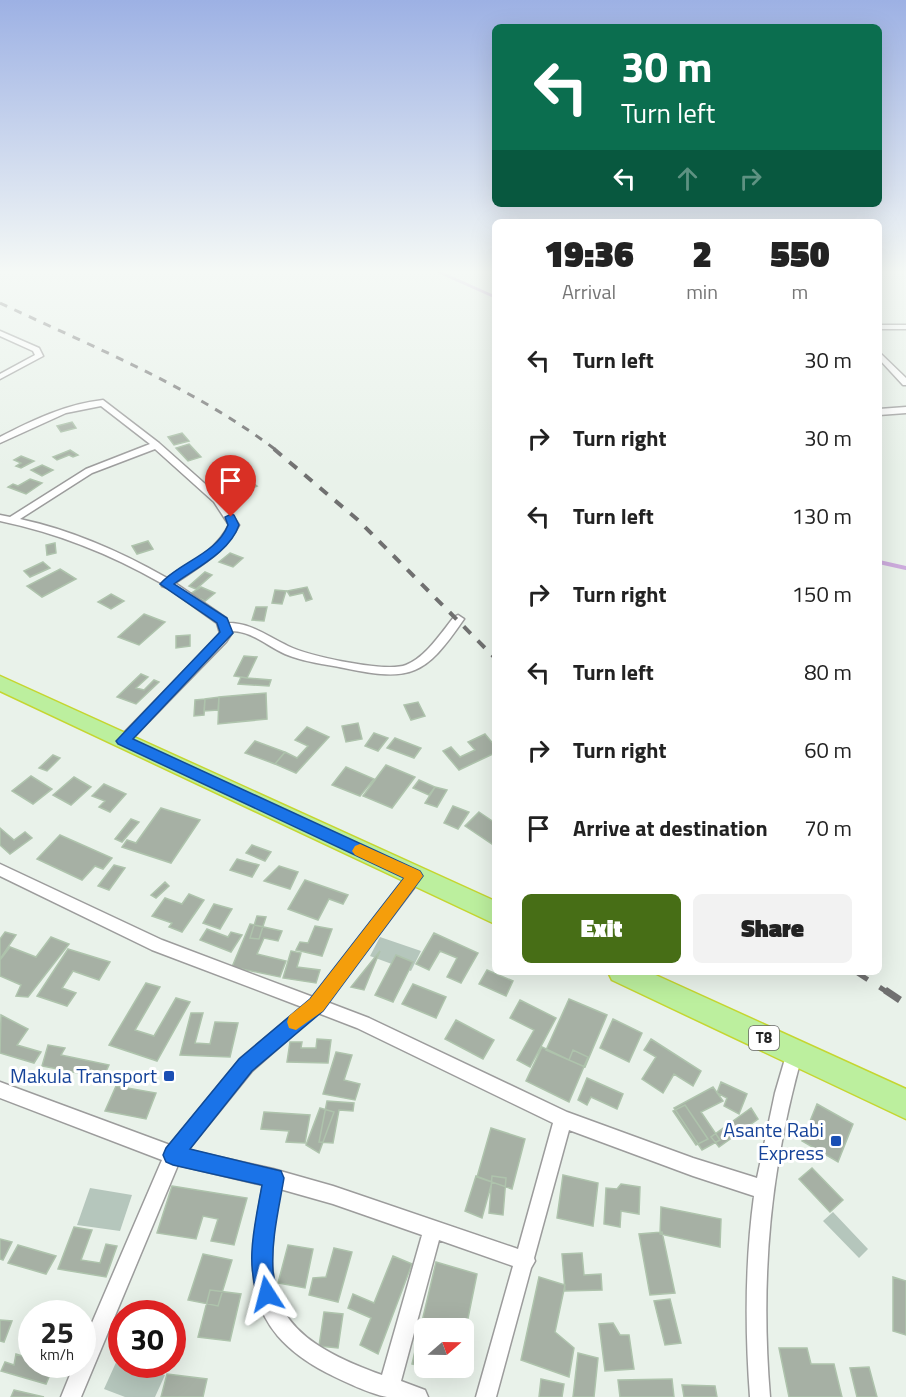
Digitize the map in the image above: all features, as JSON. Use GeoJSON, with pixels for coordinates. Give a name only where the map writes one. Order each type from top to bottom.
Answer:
{"type":"FeatureCollection","features":[{"type":"Feature","properties":{"kind":"highway"},"geometry":{"type":"LineString","coordinates":[[0,684],[492,912]]}},
{"type":"Feature","properties":{"kind":"highway","name":"T8"},"geometry":{"type":"LineString","coordinates":[[628,975],[906,1104]]}},
{"type":"Feature","properties":{"kind":"street"},"geometry":{"type":"LineString","coordinates":[[0,377],[38,358],[39,354],[8,337]]}},
{"type":"Feature","properties":{"kind":"street"},"geometry":{"type":"LineString","coordinates":[[882,357],[906,383]]}},
{"type":"Feature","properties":{"kind":"street"},"geometry":{"type":"LineString","coordinates":[[0,440],[84,405],[103,404],[156,445],[218,500],[234,525],[231,534],[220,545],[166,584]]}},
{"type":"Feature","properties":{"kind":"street"},"geometry":{"type":"LineString","coordinates":[[882,412],[906,410]]}},
{"type":"Feature","properties":{"kind":"street"},"geometry":{"type":"LineString","coordinates":[[6,519],[89,471],[156,445]]}},
{"type":"Feature","properties":{"kind":"street"},"geometry":{"type":"LineString","coordinates":[[6,519],[66,534],[147,571],[215,615],[225,627],[226,633],[222,639],[123,741]]}},
{"type":"Feature","properties":{"kind":"street"},"geometry":{"type":"LineString","coordinates":[[225,627],[245,627],[294,653],[392,673],[412,668],[432,654],[458,619]]}},
{"type":"Feature","properties":{"kind":"street"},"geometry":{"type":"LineString","coordinates":[[0,870],[157,945],[401,1040],[563,1119],[693,1167],[765,1190]]}},
{"type":"Feature","properties":{"kind":"street"},"geometry":{"type":"LineString","coordinates":[[71,1397],[173,1155],[246,1065],[316,1005],[415,876]]}},
{"type":"Feature","properties":{"kind":"street"},"geometry":{"type":"LineString","coordinates":[[760,1397],[756,1358],[755,1298],[765,1190],[788,1074],[795,1052]]}},
{"type":"Feature","properties":{"kind":"street"},"geometry":{"type":"LineString","coordinates":[[0,1090],[173,1155],[273,1178],[433,1228],[526,1261]]}},
{"type":"Feature","properties":{"kind":"street"},"geometry":{"type":"LineString","coordinates":[[486,1397],[526,1261],[563,1119]]}},
{"type":"Feature","properties":{"kind":"street"},"geometry":{"type":"LineString","coordinates":[[273,1178],[263,1239],[262,1272],[276,1319],[295,1341],[339,1367],[389,1388],[418,1397]]}},
{"type":"Feature","properties":{"kind":"street"},"geometry":{"type":"LineString","coordinates":[[389,1388],[433,1228]]}},
{"type":"Feature","properties":{"kind":"shaded area"},"geometry":{"type":"Polygon","coordinates":[[[380,937],[421,951],[411,971],[370,956],[380,937]]]}},
{"type":"Feature","properties":{"kind":"shaded area"},"geometry":{"type":"Polygon","coordinates":[[[90,1188],[132,1195],[120,1231],[77,1225],[90,1188]]]}},
{"type":"Feature","properties":{"kind":"shaded area"},"geometry":{"type":"Polygon","coordinates":[[[833,1212],[868,1249],[859,1258],[823,1221],[833,1212]]]}},
{"type":"Feature","properties":{"kind":"shaded area"},"geometry":{"type":"Polygon","coordinates":[[[109,1378],[164,1378],[155,1397],[125,1397],[104,1389],[109,1378]]]}},
{"type":"Feature","properties":{"kind":"building"},"geometry":{"type":"Polygon","coordinates":[[[72,422],[76,428],[61,432],[57,426],[72,422]]]}},
{"type":"Feature","properties":{"kind":"building"},"geometry":{"type":"Polygon","coordinates":[[[182,433],[189,441],[174,445],[168,437],[182,433]]]}},
{"type":"Feature","properties":{"kind":"building"},"geometry":{"type":"Polygon","coordinates":[[[189,444],[201,457],[188,461],[176,448],[189,444]]]}},
{"type":"Feature","properties":{"kind":"building"},"geometry":{"type":"Polygon","coordinates":[[[70,450],[78,455],[73,457],[69,455],[57,460],[53,457],[70,450]]]}},
{"type":"Feature","properties":{"kind":"building"},"geometry":{"type":"Polygon","coordinates":[[[21,456],[34,461],[21,468],[16,466],[21,463],[14,460],[21,456]]]}},
{"type":"Feature","properties":{"kind":"building"},"geometry":{"type":"Polygon","coordinates":[[[42,465],[53,470],[42,476],[31,470],[42,465]]]}},
{"type":"Feature","properties":{"kind":"building"},"geometry":{"type":"Polygon","coordinates":[[[244,477],[257,486],[248,490],[236,480],[244,477]]]}},
{"type":"Feature","properties":{"kind":"building"},"geometry":{"type":"Polygon","coordinates":[[[30,479],[42,483],[26,494],[8,487],[13,484],[18,486],[30,479]]]}},
{"type":"Feature","properties":{"kind":"building"},"geometry":{"type":"Polygon","coordinates":[[[148,541],[153,549],[137,554],[132,546],[148,541]]]}},
{"type":"Feature","properties":{"kind":"building"},"geometry":{"type":"Polygon","coordinates":[[[55,543],[56,553],[47,555],[46,545],[55,543]]]}},
{"type":"Feature","properties":{"kind":"building"},"geometry":{"type":"Polygon","coordinates":[[[230,553],[243,558],[233,567],[219,562],[230,553]]]}},
{"type":"Feature","properties":{"kind":"building"},"geometry":{"type":"Polygon","coordinates":[[[43,562],[50,568],[30,577],[24,571],[43,562]]]}},
{"type":"Feature","properties":{"kind":"building"},"geometry":{"type":"Polygon","coordinates":[[[60,569],[76,579],[42,597],[27,586],[60,569]]]}},
{"type":"Feature","properties":{"kind":"building"},"geometry":{"type":"Polygon","coordinates":[[[205,572],[212,575],[196,589],[189,586],[205,572]]]}},
{"type":"Feature","properties":{"kind":"building"},"geometry":{"type":"Polygon","coordinates":[[[201,587],[215,593],[205,601],[190,594],[201,587]]]}},
{"type":"Feature","properties":{"kind":"building"},"geometry":{"type":"Polygon","coordinates":[[[307,587],[312,599],[306,601],[303,593],[290,596],[287,591],[307,587]]]}},
{"type":"Feature","properties":{"kind":"building"},"geometry":{"type":"Polygon","coordinates":[[[275,590],[286,591],[282,604],[272,603],[275,590]]]}},
{"type":"Feature","properties":{"kind":"building"},"geometry":{"type":"Polygon","coordinates":[[[111,594],[124,601],[111,609],[98,602],[111,594]]]}},
{"type":"Feature","properties":{"kind":"building"},"geometry":{"type":"Polygon","coordinates":[[[256,607],[267,607],[264,621],[252,620],[256,607]]]}},
{"type":"Feature","properties":{"kind":"building"},"geometry":{"type":"Polygon","coordinates":[[[144,614],[165,622],[139,645],[118,637],[144,614]]]}},
{"type":"Feature","properties":{"kind":"building"},"geometry":{"type":"Polygon","coordinates":[[[190,635],[190,646],[176,648],[176,636],[190,635]]]}},
{"type":"Feature","properties":{"kind":"building"},"geometry":{"type":"Polygon","coordinates":[[[244,656],[257,657],[247,678],[234,676],[244,656]]]}},
{"type":"Feature","properties":{"kind":"building"},"geometry":{"type":"Polygon","coordinates":[[[141,674],[148,677],[136,688],[144,690],[154,680],[159,682],[136,704],[117,697],[141,674]]]}},
{"type":"Feature","properties":{"kind":"building"},"geometry":{"type":"Polygon","coordinates":[[[241,677],[271,680],[269,686],[238,684],[241,677]]]}},
{"type":"Feature","properties":{"kind":"building"},"geometry":{"type":"Polygon","coordinates":[[[266,693],[267,719],[218,724],[219,697],[266,693]]]}},
{"type":"Feature","properties":{"kind":"building"},"geometry":{"type":"Polygon","coordinates":[[[219,697],[218,710],[204,711],[205,699],[219,697]]]}},
{"type":"Feature","properties":{"kind":"building"},"geometry":{"type":"Polygon","coordinates":[[[205,699],[204,715],[194,716],[195,700],[205,699]]]}},
{"type":"Feature","properties":{"kind":"building"},"geometry":{"type":"Polygon","coordinates":[[[418,702],[425,716],[411,720],[404,705],[418,702]]]}},
{"type":"Feature","properties":{"kind":"building"},"geometry":{"type":"Polygon","coordinates":[[[358,723],[362,739],[346,742],[342,726],[358,723]]]}},
{"type":"Feature","properties":{"kind":"building"},"geometry":{"type":"Polygon","coordinates":[[[307,727],[329,737],[296,773],[275,764],[285,752],[297,758],[308,746],[295,740],[307,727]]]}},
{"type":"Feature","properties":{"kind":"building"},"geometry":{"type":"Polygon","coordinates":[[[374,733],[388,738],[378,751],[365,746],[374,733]]]}},
{"type":"Feature","properties":{"kind":"building"},"geometry":{"type":"Polygon","coordinates":[[[485,734],[492,742],[492,754],[459,770],[443,751],[451,747],[460,757],[475,750],[468,742],[485,734]]]}},
{"type":"Feature","properties":{"kind":"building"},"geometry":{"type":"Polygon","coordinates":[[[395,738],[421,748],[414,758],[387,748],[395,738]]]}},
{"type":"Feature","properties":{"kind":"building"},"geometry":{"type":"Polygon","coordinates":[[[255,741],[285,752],[275,764],[245,753],[255,741]]]}},
{"type":"Feature","properties":{"kind":"building"},"geometry":{"type":"Polygon","coordinates":[[[53,755],[60,758],[47,771],[39,768],[53,755]]]}},
{"type":"Feature","properties":{"kind":"building"},"geometry":{"type":"Polygon","coordinates":[[[386,765],[415,777],[392,808],[363,796],[386,765]]]}},
{"type":"Feature","properties":{"kind":"building"},"geometry":{"type":"Polygon","coordinates":[[[346,767],[374,779],[360,796],[332,785],[346,767]]]}},
{"type":"Feature","properties":{"kind":"building"},"geometry":{"type":"Polygon","coordinates":[[[31,776],[52,789],[33,804],[12,791],[31,776]]]}},
{"type":"Feature","properties":{"kind":"building"},"geometry":{"type":"Polygon","coordinates":[[[74,777],[91,787],[71,805],[53,795],[74,777]]]}},
{"type":"Feature","properties":{"kind":"building"},"geometry":{"type":"Polygon","coordinates":[[[419,780],[435,787],[429,795],[413,788],[419,780]]]}},
{"type":"Feature","properties":{"kind":"building"},"geometry":{"type":"Polygon","coordinates":[[[104,784],[126,794],[110,812],[99,807],[105,801],[92,796],[104,784]]]}},
{"type":"Feature","properties":{"kind":"building"},"geometry":{"type":"Polygon","coordinates":[[[435,787],[447,790],[437,807],[425,803],[435,787]]]}},
{"type":"Feature","properties":{"kind":"building"},"geometry":{"type":"Polygon","coordinates":[[[453,806],[469,812],[458,829],[444,823],[453,806]]]}},
{"type":"Feature","properties":{"kind":"building"},"geometry":{"type":"Polygon","coordinates":[[[161,808],[200,820],[171,863],[122,847],[127,840],[136,843],[161,808]]]}},
{"type":"Feature","properties":{"kind":"building"},"geometry":{"type":"Polygon","coordinates":[[[479,812],[492,821],[492,844],[465,826],[479,812]]]}},
{"type":"Feature","properties":{"kind":"building"},"geometry":{"type":"Polygon","coordinates":[[[131,819],[139,822],[122,842],[115,839],[131,819]]]}},
{"type":"Feature","properties":{"kind":"building"},"geometry":{"type":"Polygon","coordinates":[[[0,828],[14,840],[25,832],[32,838],[10,854],[0,845],[0,828]]]}},
{"type":"Feature","properties":{"kind":"building"},"geometry":{"type":"Polygon","coordinates":[[[60,835],[112,858],[103,869],[95,866],[82,880],[37,859],[60,835]]]}},
{"type":"Feature","properties":{"kind":"building"},"geometry":{"type":"Polygon","coordinates":[[[252,845],[271,852],[265,861],[246,853],[252,845]]]}},
{"type":"Feature","properties":{"kind":"building"},"geometry":{"type":"Polygon","coordinates":[[[237,859],[259,865],[252,877],[230,870],[237,859]]]}},
{"type":"Feature","properties":{"kind":"building"},"geometry":{"type":"Polygon","coordinates":[[[114,865],[125,868],[109,890],[98,886],[114,865]]]}},
{"type":"Feature","properties":{"kind":"building"},"geometry":{"type":"Polygon","coordinates":[[[279,866],[298,872],[290,889],[264,881],[279,866]]]}},
{"type":"Feature","properties":{"kind":"building"},"geometry":{"type":"Polygon","coordinates":[[[305,880],[348,895],[343,904],[329,899],[318,920],[288,909],[305,880]]]}},
{"type":"Feature","properties":{"kind":"building"},"geometry":{"type":"Polygon","coordinates":[[[165,882],[169,886],[156,898],[151,895],[165,882]]]}},
{"type":"Feature","properties":{"kind":"building"},"geometry":{"type":"Polygon","coordinates":[[[189,894],[204,900],[182,932],[169,927],[172,923],[152,916],[165,898],[182,904],[189,894]]]}},
{"type":"Feature","properties":{"kind":"building"},"geometry":{"type":"Polygon","coordinates":[[[214,904],[232,909],[220,929],[203,923],[214,904]]]}},
{"type":"Feature","properties":{"kind":"building"},"geometry":{"type":"Polygon","coordinates":[[[257,916],[266,917],[259,939],[250,938],[257,916]]]}},
{"type":"Feature","properties":{"kind":"building"},"geometry":{"type":"Polygon","coordinates":[[[250,924],[282,931],[278,941],[264,938],[257,954],[286,961],[280,977],[232,967],[250,924]]]}},
{"type":"Feature","properties":{"kind":"building"},"geometry":{"type":"Polygon","coordinates":[[[315,926],[332,929],[322,956],[296,950],[300,942],[308,943],[315,926]]]}},
{"type":"Feature","properties":{"kind":"building"},"geometry":{"type":"Polygon","coordinates":[[[207,929],[228,937],[231,932],[242,935],[231,952],[200,940],[207,929]]]}},
{"type":"Feature","properties":{"kind":"building"},"geometry":{"type":"Polygon","coordinates":[[[5,932],[16,935],[0,959],[0,939],[5,932]]]}},
{"type":"Feature","properties":{"kind":"building"},"geometry":{"type":"Polygon","coordinates":[[[434,933],[478,953],[461,983],[447,977],[457,958],[440,951],[429,970],[416,964],[434,933]]]}},
{"type":"Feature","properties":{"kind":"building"},"geometry":{"type":"Polygon","coordinates":[[[51,937],[69,944],[28,997],[16,996],[21,985],[0,976],[0,960],[10,947],[36,957],[51,937]]]}},
{"type":"Feature","properties":{"kind":"building"},"geometry":{"type":"Polygon","coordinates":[[[68,949],[110,962],[99,980],[73,971],[62,988],[76,993],[67,1006],[37,996],[68,949]]]}},
{"type":"Feature","properties":{"kind":"building"},"geometry":{"type":"Polygon","coordinates":[[[291,951],[301,953],[297,967],[320,970],[316,983],[283,978],[291,951]]]}},
{"type":"Feature","properties":{"kind":"building"},"geometry":{"type":"Polygon","coordinates":[[[380,951],[364,990],[351,987],[380,951]]]}},
{"type":"Feature","properties":{"kind":"building"},"geometry":{"type":"Polygon","coordinates":[[[396,955],[413,962],[393,1002],[375,995],[396,955]]]}},
{"type":"Feature","properties":{"kind":"building"},"geometry":{"type":"Polygon","coordinates":[[[487,970],[492,972],[492,975],[499,975],[513,981],[506,996],[479,984],[487,970]]]}},
{"type":"Feature","properties":{"kind":"building"},"geometry":{"type":"Polygon","coordinates":[[[146,983],[160,987],[135,1030],[154,1036],[176,998],[190,1002],[157,1061],[109,1045],[146,983]]]}},
{"type":"Feature","properties":{"kind":"building"},"geometry":{"type":"Polygon","coordinates":[[[413,984],[446,997],[436,1018],[402,1004],[413,984]]]}},
{"type":"Feature","properties":{"kind":"building"},"geometry":{"type":"Polygon","coordinates":[[[569,999],[607,1015],[585,1067],[546,1050],[569,999]]]}},
{"type":"Feature","properties":{"kind":"building"},"geometry":{"type":"Polygon","coordinates":[[[520,1000],[556,1018],[530,1067],[517,1060],[534,1030],[510,1018],[520,1000]]]}},
{"type":"Feature","properties":{"kind":"building"},"geometry":{"type":"Polygon","coordinates":[[[191,1013],[203,1013],[195,1043],[210,1044],[215,1022],[238,1023],[230,1057],[180,1055],[191,1013]]]}},
{"type":"Feature","properties":{"kind":"building"},"geometry":{"type":"Polygon","coordinates":[[[1,1015],[28,1029],[17,1045],[41,1052],[34,1063],[0,1053],[1,1015]]]}},
{"type":"Feature","properties":{"kind":"building"},"geometry":{"type":"Polygon","coordinates":[[[613,1019],[642,1033],[629,1062],[600,1048],[613,1019]]]}},
{"type":"Feature","properties":{"kind":"building"},"geometry":{"type":"Polygon","coordinates":[[[456,1020],[494,1040],[483,1059],[445,1039],[456,1020]]]}},
{"type":"Feature","properties":{"kind":"building"},"geometry":{"type":"Polygon","coordinates":[[[317,1039],[331,1040],[328,1063],[287,1062],[290,1042],[302,1042],[301,1048],[316,1048],[317,1039]]]}},
{"type":"Feature","properties":{"kind":"building"},"geometry":{"type":"Polygon","coordinates":[[[651,1039],[701,1071],[693,1086],[674,1074],[663,1093],[642,1079],[656,1057],[644,1050],[651,1039]]]}},
{"type":"Feature","properties":{"kind":"building"},"geometry":{"type":"Polygon","coordinates":[[[48,1045],[65,1048],[61,1055],[109,1065],[103,1078],[42,1066],[48,1045]]]}},
{"type":"Feature","properties":{"kind":"building"},"geometry":{"type":"Polygon","coordinates":[[[542,1047],[569,1060],[573,1050],[588,1057],[569,1102],[526,1081],[542,1047]]]}},
{"type":"Feature","properties":{"kind":"building"},"geometry":{"type":"Polygon","coordinates":[[[336,1052],[352,1055],[344,1080],[360,1084],[355,1100],[323,1094],[336,1052]]]}},
{"type":"Feature","properties":{"kind":"building"},"geometry":{"type":"Polygon","coordinates":[[[587,1078],[623,1094],[617,1109],[591,1097],[587,1105],[578,1100],[587,1078]]]}},
{"type":"Feature","properties":{"kind":"building"},"geometry":{"type":"Polygon","coordinates":[[[721,1082],[747,1094],[739,1114],[724,1106],[727,1098],[717,1093],[721,1082]]]}},
{"type":"Feature","properties":{"kind":"building"},"geometry":{"type":"Polygon","coordinates":[[[116,1086],[156,1093],[146,1119],[105,1111],[116,1086]]]}},
{"type":"Feature","properties":{"kind":"building"},"geometry":{"type":"Polygon","coordinates":[[[713,1087],[723,1101],[701,1112],[720,1140],[702,1150],[674,1108],[713,1087]]]}},
{"type":"Feature","properties":{"kind":"building"},"geometry":{"type":"Polygon","coordinates":[[[327,1101],[354,1103],[353,1111],[339,1110],[333,1143],[319,1142],[327,1101]]]}},
{"type":"Feature","properties":{"kind":"building"},"geometry":{"type":"Polygon","coordinates":[[[817,1104],[853,1124],[838,1162],[802,1141],[817,1104]]]}},
{"type":"Feature","properties":{"kind":"building"},"geometry":{"type":"Polygon","coordinates":[[[685,1105],[708,1139],[696,1145],[673,1111],[685,1105]]]}},
{"type":"Feature","properties":{"kind":"building"},"geometry":{"type":"Polygon","coordinates":[[[320,1108],[334,1112],[319,1153],[306,1145],[320,1108]]]}},
{"type":"Feature","properties":{"kind":"building"},"geometry":{"type":"Polygon","coordinates":[[[751,1108],[758,1119],[719,1147],[711,1137],[751,1108]]]}},
{"type":"Feature","properties":{"kind":"building"},"geometry":{"type":"Polygon","coordinates":[[[264,1112],[310,1115],[305,1143],[286,1142],[289,1131],[261,1129],[264,1112]]]}},
{"type":"Feature","properties":{"kind":"building"},"geometry":{"type":"Polygon","coordinates":[[[491,1128],[525,1139],[512,1189],[477,1177],[491,1128]]]}},
{"type":"Feature","properties":{"kind":"building"},"geometry":{"type":"Polygon","coordinates":[[[812,1168],[843,1200],[830,1212],[799,1179],[812,1168]]]}},
{"type":"Feature","properties":{"kind":"building"},"geometry":{"type":"Polygon","coordinates":[[[563,1175],[598,1183],[593,1226],[557,1218],[563,1175]]]}},
{"type":"Feature","properties":{"kind":"building"},"geometry":{"type":"Polygon","coordinates":[[[476,1176],[492,1182],[482,1218],[465,1211],[476,1176]]]}},
{"type":"Feature","properties":{"kind":"building"},"geometry":{"type":"Polygon","coordinates":[[[492,1176],[506,1178],[503,1215],[489,1213],[492,1176]]]}},
{"type":"Feature","properties":{"kind":"building"},"geometry":{"type":"Polygon","coordinates":[[[621,1184],[640,1187],[639,1214],[621,1211],[620,1227],[604,1224],[606,1188],[617,1189],[621,1184]]]}},
{"type":"Feature","properties":{"kind":"building"},"geometry":{"type":"Polygon","coordinates":[[[172,1186],[247,1198],[234,1245],[211,1241],[218,1219],[203,1216],[196,1239],[157,1233],[172,1186]]]}},
{"type":"Feature","properties":{"kind":"building"},"geometry":{"type":"Polygon","coordinates":[[[661,1207],[721,1219],[720,1247],[660,1234],[661,1207]]]}},
{"type":"Feature","properties":{"kind":"building"},"geometry":{"type":"Polygon","coordinates":[[[74,1227],[92,1230],[81,1260],[100,1263],[106,1244],[117,1246],[106,1277],[58,1269],[74,1227]]]}},
{"type":"Feature","properties":{"kind":"building"},"geometry":{"type":"Polygon","coordinates":[[[662,1232],[675,1293],[650,1295],[639,1234],[662,1232]]]}},
{"type":"Feature","properties":{"kind":"building"},"geometry":{"type":"Polygon","coordinates":[[[0,1239],[12,1242],[3,1260],[0,1259],[0,1239]]]}},
{"type":"Feature","properties":{"kind":"building"},"geometry":{"type":"Polygon","coordinates":[[[18,1245],[56,1256],[46,1274],[8,1263],[18,1245]]]}},
{"type":"Feature","properties":{"kind":"building"},"geometry":{"type":"Polygon","coordinates":[[[288,1245],[313,1249],[305,1288],[278,1283],[288,1245]]]}},
{"type":"Feature","properties":{"kind":"building"},"geometry":{"type":"Polygon","coordinates":[[[334,1248],[352,1252],[338,1302],[309,1295],[313,1278],[326,1277],[334,1248]]]}},
{"type":"Feature","properties":{"kind":"building"},"geometry":{"type":"Polygon","coordinates":[[[582,1253],[584,1275],[601,1274],[602,1290],[565,1291],[562,1254],[582,1253]]]}},
{"type":"Feature","properties":{"kind":"building"},"geometry":{"type":"Polygon","coordinates":[[[203,1254],[232,1260],[218,1306],[188,1300],[203,1254]]]}},
{"type":"Feature","properties":{"kind":"building"},"geometry":{"type":"Polygon","coordinates":[[[393,1256],[412,1264],[378,1354],[360,1345],[371,1318],[348,1308],[353,1294],[374,1303],[393,1256]]]}},
{"type":"Feature","properties":{"kind":"building"},"geometry":{"type":"Polygon","coordinates":[[[436,1262],[477,1274],[468,1318],[423,1318],[436,1262]]]}},
{"type":"Feature","properties":{"kind":"building"},"geometry":{"type":"Polygon","coordinates":[[[539,1277],[565,1285],[555,1332],[574,1348],[569,1377],[521,1360],[539,1277]]]}},
{"type":"Feature","properties":{"kind":"building"},"geometry":{"type":"Polygon","coordinates":[[[893,1277],[906,1281],[906,1335],[893,1331],[893,1277]]]}},
{"type":"Feature","properties":{"kind":"building"},"geometry":{"type":"Polygon","coordinates":[[[210,1290],[241,1294],[230,1341],[198,1337],[210,1290]]]}},
{"type":"Feature","properties":{"kind":"building"},"geometry":{"type":"Polygon","coordinates":[[[670,1299],[681,1343],[665,1345],[654,1301],[670,1299]]]}},
{"type":"Feature","properties":{"kind":"building"},"geometry":{"type":"Polygon","coordinates":[[[324,1312],[343,1314],[338,1348],[319,1346],[324,1312]]]}},
{"type":"Feature","properties":{"kind":"building"},"geometry":{"type":"Polygon","coordinates":[[[0,1320],[12,1321],[4,1342],[0,1341],[0,1320]]]}},
{"type":"Feature","properties":{"kind":"building"},"geometry":{"type":"Polygon","coordinates":[[[613,1323],[620,1335],[629,1335],[634,1369],[605,1371],[599,1324],[613,1323]]]}},
{"type":"Feature","properties":{"kind":"building"},"geometry":{"type":"Polygon","coordinates":[[[779,1348],[807,1348],[811,1364],[834,1364],[842,1397],[789,1397],[779,1348]]]}},
{"type":"Feature","properties":{"kind":"building"},"geometry":{"type":"Polygon","coordinates":[[[578,1353],[598,1358],[594,1397],[573,1397],[578,1353]]]}},
{"type":"Feature","properties":{"kind":"building"},"geometry":{"type":"Polygon","coordinates":[[[16,1354],[18,1355],[18,1376],[1,1371],[5,1362],[14,1365],[16,1354]]]}},
{"type":"Feature","properties":{"kind":"building"},"geometry":{"type":"Polygon","coordinates":[[[869,1367],[877,1397],[857,1397],[850,1368],[869,1367]]]}},
{"type":"Feature","properties":{"kind":"building"},"geometry":{"type":"Polygon","coordinates":[[[186,1376],[207,1379],[203,1397],[161,1397],[166,1378],[186,1376]]]}},
{"type":"Feature","properties":{"kind":"building"},"geometry":{"type":"Polygon","coordinates":[[[25,1378],[49,1378],[46,1384],[25,1378]]]}},
{"type":"Feature","properties":{"kind":"building"},"geometry":{"type":"Polygon","coordinates":[[[541,1379],[564,1384],[562,1397],[539,1397],[541,1379]]]}},
{"type":"Feature","properties":{"kind":"building"},"geometry":{"type":"Polygon","coordinates":[[[672,1379],[674,1397],[620,1397],[618,1380],[672,1379]]]}},
{"type":"Feature","properties":{"kind":"building"},"geometry":{"type":"Polygon","coordinates":[[[682,1385],[715,1386],[717,1397],[684,1397],[682,1385]]]}},
{"type":"Feature","properties":{"kind":"building"},"geometry":{"type":"Polygon","coordinates":[[[14,1390],[44,1397],[11,1397],[14,1390]]]}},
{"type":"Feature","properties":{"kind":"waterway"},"geometry":{"type":"LineString","coordinates":[[882,563],[906,568]]}},
{"type":"Feature","properties":{"kind":"railway"},"geometry":{"type":"LineString","coordinates":[[74,337],[177,387],[244,427],[276,450]]}},
{"type":"Feature","properties":{"kind":"railway"},"geometry":{"type":"LineString","coordinates":[[274,449],[358,520],[492,655]]}},
{"type":"Feature","properties":{"kind":"railway"},"geometry":{"type":"LineString","coordinates":[[861,975],[887,992]]}},
{"type":"Feature","properties":{"kind":"railway"},"geometry":{"type":"LineString","coordinates":[[885,990],[906,1004]]}},
{"type":"Feature","properties":{"kind":"slow traffic"},"geometry":{"type":"LineString","coordinates":[[296,1022],[316,1005],[415,876],[360,851]]}},
{"type":"Feature","properties":{"kind":"place","name":"Makula Transport"},"geometry":{"type":"Point","coordinates":[169,1076]}},
{"type":"Feature","properties":{"kind":"place","name":"Asante Rabi Express"},"geometry":{"type":"Point","coordinates":[836,1141]}},
{"type":"Feature","properties":{"kind":"route"},"geometry":{"type":"LineString","coordinates":[[231,517],[234,525],[231,534],[202,559],[166,584],[215,615],[222,621],[226,633],[123,741],[415,876],[316,1005],[270,1042],[246,1065],[173,1155],[221,1168],[273,1178],[263,1239],[262,1272],[267,1294]]}}]}
